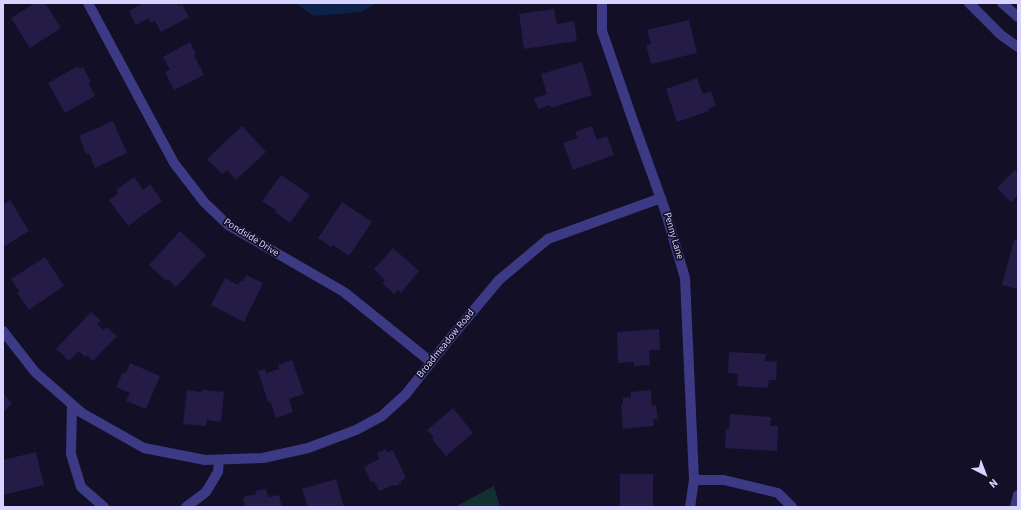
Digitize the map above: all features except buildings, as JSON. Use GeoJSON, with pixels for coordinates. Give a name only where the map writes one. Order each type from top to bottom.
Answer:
{"type":"FeatureCollection","features":[{"type":"Feature","properties":{"kind":"street","name":"Pondside Drive"},"geometry":{"type":"LineString","coordinates":[[88,3],[174,163],[204,202],[228,225],[344,292],[431,362]]}},
{"type":"Feature","properties":{"kind":"street","name":"Penny Lane"},"geometry":{"type":"LineString","coordinates":[[602,3],[602,31],[661,198],[685,278],[694,480],[690,507]]}},
{"type":"Feature","properties":{"kind":"street"},"geometry":{"type":"LineString","coordinates":[[969,3],[1001,35],[1018,47]]}},
{"type":"Feature","properties":{"kind":"street"},"geometry":{"type":"LineString","coordinates":[[1002,3],[1018,17]]}},
{"type":"Feature","properties":{"kind":"street","name":"Broadmeadow Road"},"geometry":{"type":"LineString","coordinates":[[3,331],[35,372],[82,413],[144,448],[205,460],[263,458],[301,450],[356,430],[382,416],[406,394],[499,280],[548,239],[661,198]]}},
{"type":"Feature","properties":{"kind":"street"},"geometry":{"type":"LineString","coordinates":[[72,404],[71,454],[81,487],[104,507]]}},
{"type":"Feature","properties":{"kind":"street"},"geometry":{"type":"LineString","coordinates":[[186,507],[206,492],[218,472],[219,460]]}},
{"type":"Feature","properties":{"kind":"street"},"geometry":{"type":"LineString","coordinates":[[694,480],[724,480],[778,493],[792,507]]}},
{"type":"Feature","properties":{"kind":"street"},"geometry":{"type":"LineString","coordinates":[[1015,507],[1018,495]]}},
{"type":"Feature","properties":{"kind":"green space"},"geometry":{"type":"Polygon","coordinates":[[[494,486],[500,507],[455,507],[494,486]]]}},
{"type":"Feature","properties":{"kind":"water"},"geometry":{"type":"Polygon","coordinates":[[[295,3],[377,3],[361,12],[314,16],[295,3]]]}}]}
